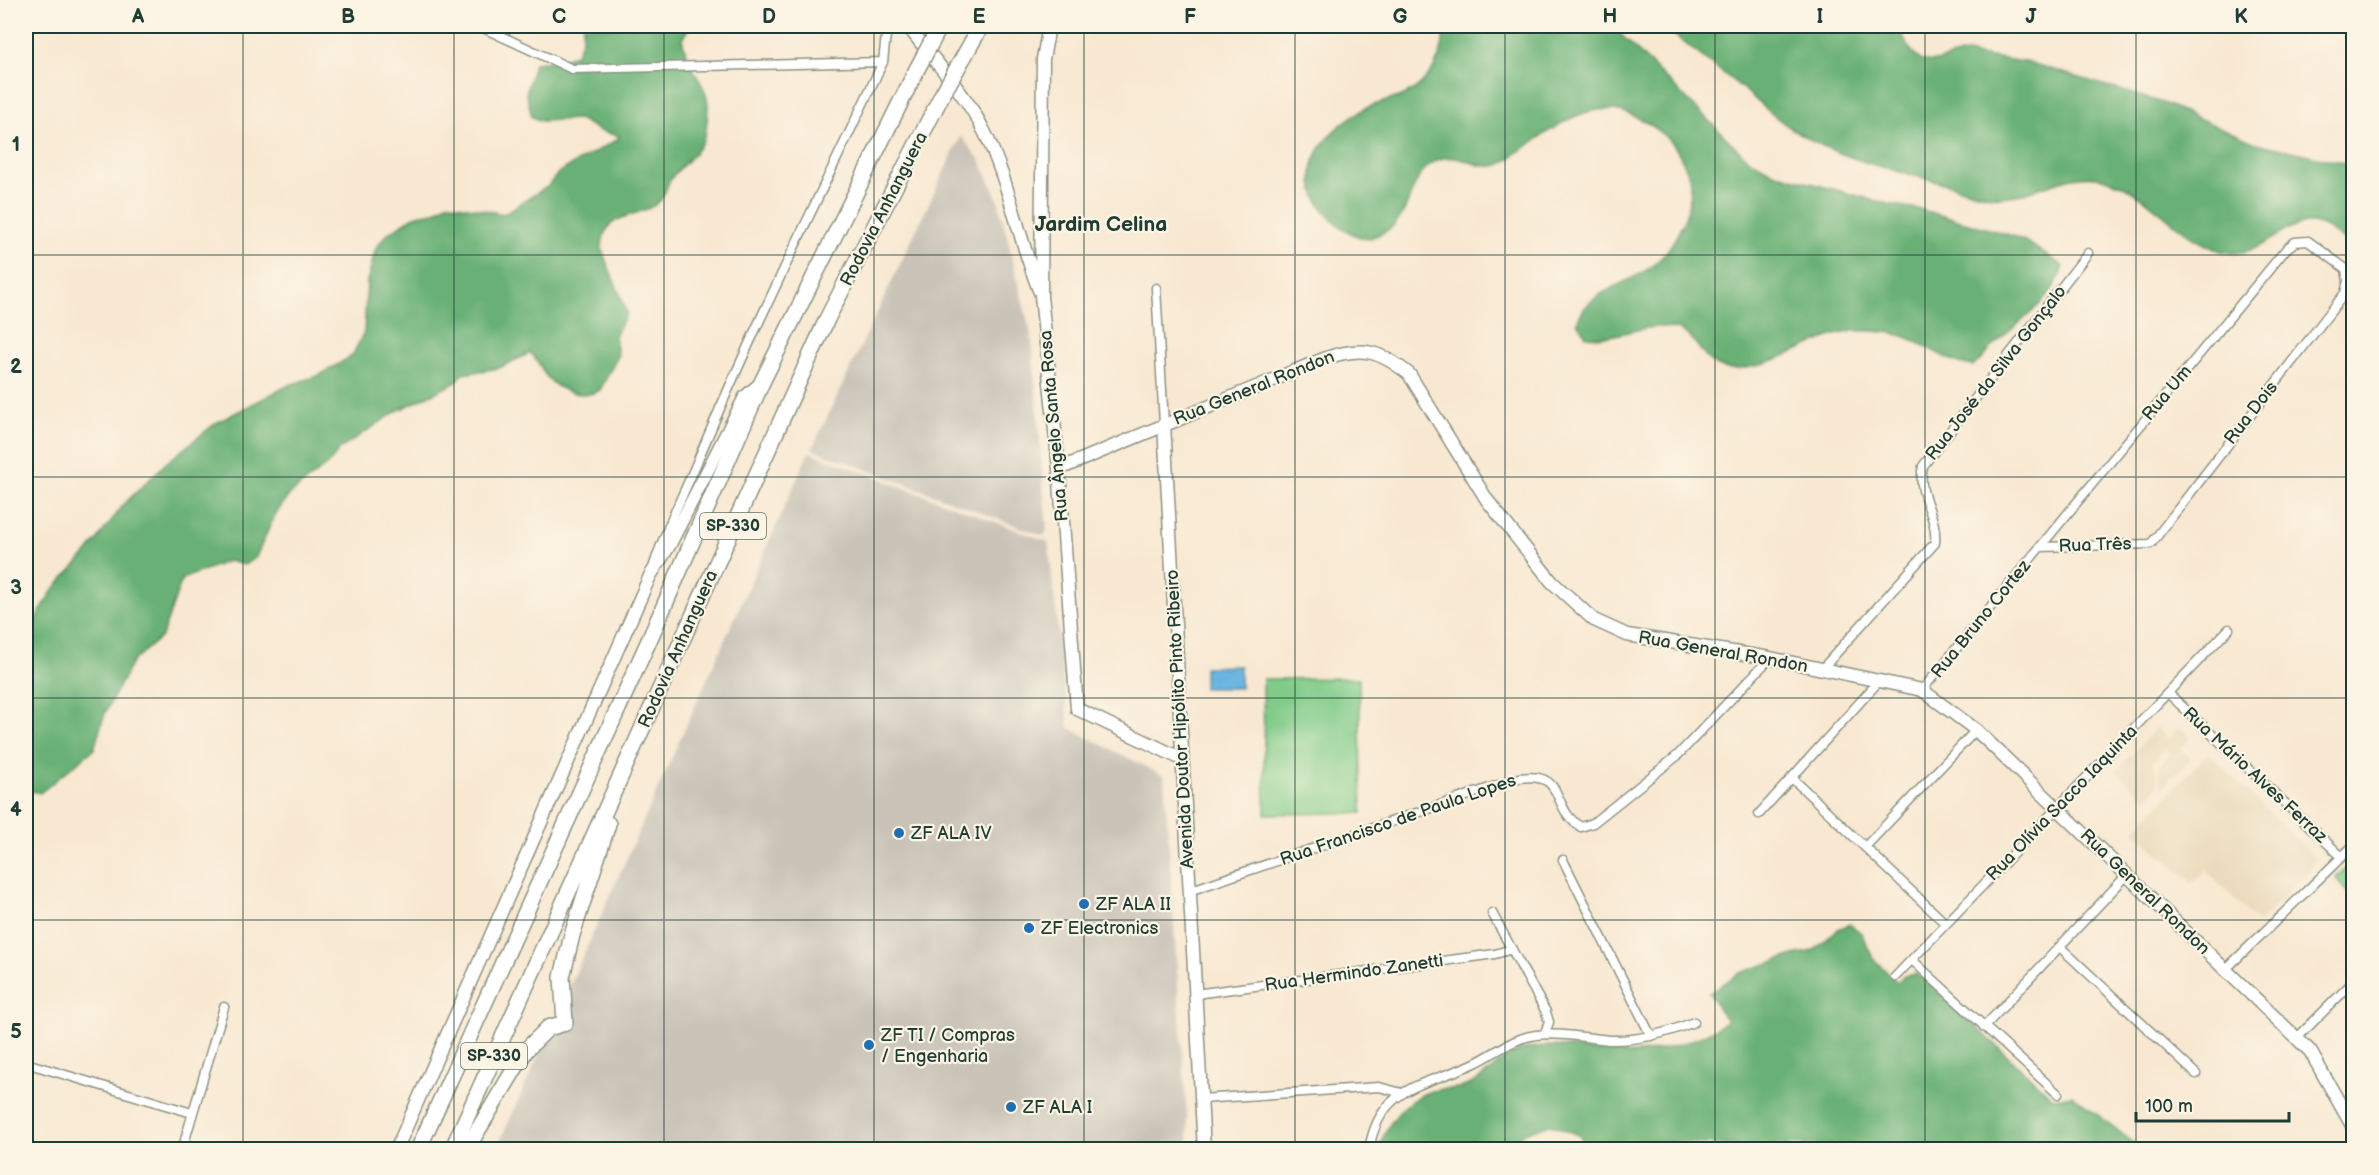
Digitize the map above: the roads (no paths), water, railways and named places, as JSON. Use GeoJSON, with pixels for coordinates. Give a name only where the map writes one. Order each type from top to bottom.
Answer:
{"type":"FeatureCollection","features":[{"type":"Feature","properties":{"kind":"highway","name":"Rodovia Anhanguera"},"geometry":{"type":"LineString","coordinates":[[452,1149],[827,319],[942,95],[981,26]]}},
{"type":"Feature","properties":{"kind":"highway","name":"Rodovia Anhanguera"},"geometry":{"type":"LineString","coordinates":[[418,1149],[651,636],[762,382],[917,69],[940,28]]}},
{"type":"Feature","properties":{"kind":"highway"},"geometry":{"type":"LineString","coordinates":[[465,1149],[526,1050],[540,1033],[565,1023],[562,977],[572,935],[630,753]]}},
{"type":"Feature","properties":{"kind":"street"},"geometry":{"type":"LineString","coordinates":[[479,26],[572,69],[883,62]]}},
{"type":"Feature","properties":{"kind":"street"},"geometry":{"type":"LineString","coordinates":[[396,1149],[650,576],[662,537],[679,506],[740,358],[883,62],[888,26]]}},
{"type":"Feature","properties":{"kind":"street"},"geometry":{"type":"LineString","coordinates":[[908,26],[938,61],[982,127],[1000,170],[1041,296]]}},
{"type":"Feature","properties":{"kind":"street","name":"Rua Ângelo Santa Rosa"},"geometry":{"type":"LineString","coordinates":[[1049,26],[1043,70],[1041,296],[1059,469],[1077,709],[1182,759]]}},
{"type":"Feature","properties":{"kind":"street","name":"Rua Um"},"geometry":{"type":"LineString","coordinates":[[2040,547],[2287,248],[2295,242],[2308,241],[2346,269],[2348,281]]}},
{"type":"Feature","properties":{"kind":"street","name":"Rua José da Silva Gonçalo"},"geometry":{"type":"LineString","coordinates":[[1822,669],[1935,543],[1936,529],[1919,483],[1923,466],[2088,253]]}},
{"type":"Feature","properties":{"kind":"street","name":"Rua Dois"},"geometry":{"type":"LineString","coordinates":[[2151,544],[2344,293],[2348,281]]}},
{"type":"Feature","properties":{"kind":"street","name":"Avenida Doutor Hipólito Pinto Ribeiro"},"geometry":{"type":"LineString","coordinates":[[1156,288],[1204,1149]]}},
{"type":"Feature","properties":{"kind":"street"},"geometry":{"type":"LineString","coordinates":[[2344,293],[2354,302]]}},
{"type":"Feature","properties":{"kind":"street","name":"Rua General Rondon"},"geometry":{"type":"LineString","coordinates":[[1059,469],[1326,358],[1348,351],[1372,352],[1393,361],[1410,374],[1487,500],[1552,582],[1594,620],[1627,635],[1770,658],[1922,690],[1976,730],[2310,1051],[2354,1129]]}},
{"type":"Feature","properties":{"kind":"street"},"geometry":{"type":"LineString","coordinates":[[650,576],[669,546],[745,397],[762,382]]}},
{"type":"Feature","properties":{"kind":"street","name":"Rua Três"},"geometry":{"type":"LineString","coordinates":[[2040,547],[2151,544]]}},
{"type":"Feature","properties":{"kind":"street","name":"Rua Bruno Cortez"},"geometry":{"type":"LineString","coordinates":[[1922,690],[2040,547]]}},
{"type":"Feature","properties":{"kind":"street","name":"Rua Olívia Sacco Iaquinta"},"geometry":{"type":"LineString","coordinates":[[1895,977],[2229,628]]}},
{"type":"Feature","properties":{"kind":"street","name":"Rua Francisco de Paula Lopes"},"geometry":{"type":"LineString","coordinates":[[1189,891],[1519,778],[1537,775],[1551,783],[1570,821],[1581,827],[1593,823],[1677,756],[1770,658]]}},
{"type":"Feature","properties":{"kind":"street"},"geometry":{"type":"LineString","coordinates":[[1759,814],[1879,681]]}},
{"type":"Feature","properties":{"kind":"street","name":"Rua Mário Alves Ferraz"},"geometry":{"type":"LineString","coordinates":[[2168,693],[2342,856]]}},
{"type":"Feature","properties":{"kind":"street"},"geometry":{"type":"LineString","coordinates":[[1864,847],[1976,730]]}},
{"type":"Feature","properties":{"kind":"street"},"geometry":{"type":"LineString","coordinates":[[1792,777],[1946,924]]}},
{"type":"Feature","properties":{"kind":"street"},"geometry":{"type":"LineString","coordinates":[[2226,969],[2354,845]]}},
{"type":"Feature","properties":{"kind":"street"},"geometry":{"type":"LineString","coordinates":[[1563,860],[1651,1036]]}},
{"type":"Feature","properties":{"kind":"street"},"geometry":{"type":"LineString","coordinates":[[1984,1027],[2127,875]]}},
{"type":"Feature","properties":{"kind":"street"},"geometry":{"type":"LineString","coordinates":[[1492,913],[1546,1012],[1549,1022],[1545,1034]]}},
{"type":"Feature","properties":{"kind":"street"},"geometry":{"type":"LineString","coordinates":[[2060,947],[2196,1074]]}},
{"type":"Feature","properties":{"kind":"street","name":"Rua Hermindo Zanetti"},"geometry":{"type":"LineString","coordinates":[[1195,994],[1495,954],[1512,949]]}},
{"type":"Feature","properties":{"kind":"street"},"geometry":{"type":"LineString","coordinates":[[1912,960],[2058,1094]]}},
{"type":"Feature","properties":{"kind":"street"},"geometry":{"type":"LineString","coordinates":[[2297,1038],[2354,981]]}},
{"type":"Feature","properties":{"kind":"street"},"geometry":{"type":"LineString","coordinates":[[182,1149],[224,1007]]}},
{"type":"Feature","properties":{"kind":"street"},"geometry":{"type":"LineString","coordinates":[[1369,1149],[1380,1118],[1402,1093],[1430,1078],[1474,1064],[1511,1042],[1545,1034],[1612,1040],[1651,1036],[1694,1022]]}},
{"type":"Feature","properties":{"kind":"street"},"geometry":{"type":"LineString","coordinates":[[26,1063],[192,1113]]}},
{"type":"Feature","properties":{"kind":"street"},"geometry":{"type":"LineString","coordinates":[[1201,1099],[1378,1087],[1402,1093]]}},
{"type":"Feature","properties":{"kind":"water"},"geometry":{"type":"Polygon","coordinates":[[[1240,666],[1240,688],[1204,688],[1204,667],[1240,666]]]}},
{"type":"Feature","properties":{"kind":"place","name":"ZF ALA IV"},"geometry":{"type":"Point","coordinates":[899,833]}},
{"type":"Feature","properties":{"kind":"place","name":"ZF ALA II"},"geometry":{"type":"Point","coordinates":[1084,904]}},
{"type":"Feature","properties":{"kind":"place","name":"ZF Electronics"},"geometry":{"type":"Point","coordinates":[1029,928]}},
{"type":"Feature","properties":{"kind":"place","name":"ZF TI / Compras / Engenharia"},"geometry":{"type":"Point","coordinates":[869,1045]}},
{"type":"Feature","properties":{"kind":"place","name":"ZF ALA I"},"geometry":{"type":"Point","coordinates":[1011,1107]}},
{"type":"Feature","properties":{"kind":"district","name":"Jardim Celina"},"geometry":{"type":"Point","coordinates":[1101,224]}}]}
